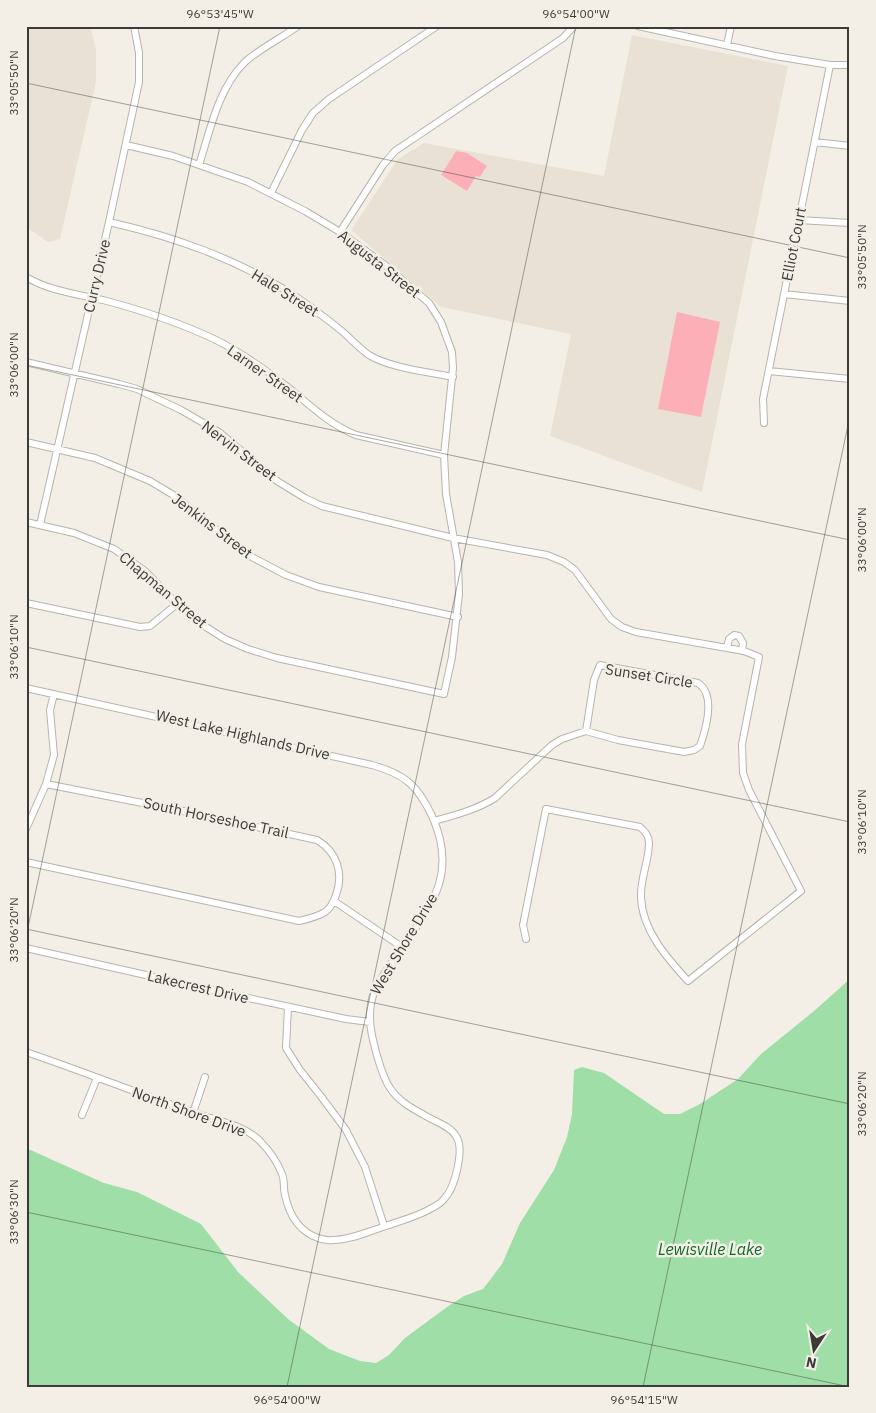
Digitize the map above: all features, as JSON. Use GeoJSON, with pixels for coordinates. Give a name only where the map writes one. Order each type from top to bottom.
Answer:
{"type":"FeatureCollection","features":[{"type":"Feature","properties":{"kind":"street","name":"Curry Drive"},"geometry":{"type":"LineString","coordinates":[[40,525],[139,82],[139,53],[134,26]]}},
{"type":"Feature","properties":{"kind":"street"},"geometry":{"type":"LineString","coordinates":[[199,164],[229,82],[244,63],[298,26]]}},
{"type":"Feature","properties":{"kind":"street"},"geometry":{"type":"LineString","coordinates":[[271,193],[302,130],[313,113],[437,26]]}},
{"type":"Feature","properties":{"kind":"street"},"geometry":{"type":"LineString","coordinates":[[340,232],[383,165],[395,151],[562,38],[574,26]]}},
{"type":"Feature","properties":{"kind":"street"},"geometry":{"type":"LineString","coordinates":[[638,26],[775,56],[830,65],[850,65]]}},
{"type":"Feature","properties":{"kind":"street"},"geometry":{"type":"LineString","coordinates":[[727,45],[731,26]]}},
{"type":"Feature","properties":{"kind":"street","name":"Elliot Court"},"geometry":{"type":"LineString","coordinates":[[764,423],[763,399],[830,65]]}},
{"type":"Feature","properties":{"kind":"street"},"geometry":{"type":"LineString","coordinates":[[815,142],[850,146]]}},
{"type":"Feature","properties":{"kind":"street","name":"Augusta Street"},"geometry":{"type":"LineString","coordinates":[[126,145],[153,150],[199,164],[248,182],[271,193],[340,232],[385,265],[429,303],[441,322],[452,352],[453,377],[444,455],[446,494],[452,538],[458,562],[459,594],[458,617],[444,694]]}},
{"type":"Feature","properties":{"kind":"street"},"geometry":{"type":"LineString","coordinates":[[799,220],[850,224]]}},
{"type":"Feature","properties":{"kind":"street","name":"Hale Street"},"geometry":{"type":"LineString","coordinates":[[109,222],[163,235],[230,261],[267,280],[303,302],[343,332],[368,354],[381,361],[453,377]]}},
{"type":"Feature","properties":{"kind":"street","name":"Larner Street"},"geometry":{"type":"LineString","coordinates":[[26,277],[57,290],[167,318],[215,340],[255,364],[285,385],[323,418],[343,430],[356,435],[444,455]]}},
{"type":"Feature","properties":{"kind":"street"},"geometry":{"type":"LineString","coordinates":[[784,294],[850,301]]}},
{"type":"Feature","properties":{"kind":"street","name":"Nervin Street"},"geometry":{"type":"LineString","coordinates":[[26,362],[137,389],[181,410],[219,432],[277,481],[314,502],[334,510],[452,538],[547,555],[564,562],[574,570],[611,619],[622,627],[636,632],[742,651]]}},
{"type":"Feature","properties":{"kind":"street"},"geometry":{"type":"LineString","coordinates":[[769,371],[850,379]]}},
{"type":"Feature","properties":{"kind":"street","name":"Jenkins Street"},"geometry":{"type":"LineString","coordinates":[[26,442],[95,458],[150,481],[174,496],[248,555],[286,575],[319,586],[458,617]]}},
{"type":"Feature","properties":{"kind":"street","name":"Chapman Street"},"geometry":{"type":"LineString","coordinates":[[26,522],[74,533],[114,549],[145,571],[177,604],[218,635],[248,650],[444,694]]}},
{"type":"Feature","properties":{"kind":"street"},"geometry":{"type":"LineString","coordinates":[[26,602],[140,627],[150,626],[177,604]]}},
{"type":"Feature","properties":{"kind":"street"},"geometry":{"type":"LineString","coordinates":[[526,939],[522,925],[546,809],[640,827],[644,830],[649,843],[642,880],[641,898],[645,920],[652,936],[688,981],[801,891],[749,790],[743,773],[742,744],[759,657],[742,651],[743,642],[739,636],[734,635],[729,639],[727,648]]}},
{"type":"Feature","properties":{"kind":"street","name":"Sunset Circle"},"geometry":{"type":"LineString","coordinates":[[600,666],[698,684],[704,687],[708,707],[703,738],[700,746],[694,750],[684,752],[618,740],[586,731],[594,680],[600,666]]}},
{"type":"Feature","properties":{"kind":"street","name":"West Lake Highlands Drive"},"geometry":{"type":"LineString","coordinates":[[26,688],[389,769],[410,782],[418,791],[434,822]]}},
{"type":"Feature","properties":{"kind":"street"},"geometry":{"type":"LineString","coordinates":[[26,829],[46,784],[54,755],[50,710],[54,694]]}},
{"type":"Feature","properties":{"kind":"street"},"geometry":{"type":"LineString","coordinates":[[434,822],[486,804],[500,794],[552,745],[562,739],[586,731]]}},
{"type":"Feature","properties":{"kind":"street","name":"South Horseshoe Trail"},"geometry":{"type":"LineString","coordinates":[[46,784],[317,840],[334,855],[339,869],[340,877],[334,901]]}},
{"type":"Feature","properties":{"kind":"street","name":"West Shore Drive"},"geometry":{"type":"LineString","coordinates":[[384,1226],[428,1210],[445,1199],[458,1167],[460,1151],[460,1142],[456,1134],[409,1107],[390,1090],[375,1047],[370,1022],[372,994],[429,907],[442,876],[444,864],[434,822]]}},
{"type":"Feature","properties":{"kind":"street"},"geometry":{"type":"LineString","coordinates":[[26,862],[299,921],[325,912],[334,901],[402,947]]}},
{"type":"Feature","properties":{"kind":"street","name":"Lakecrest Drive"},"geometry":{"type":"LineString","coordinates":[[26,948],[288,1007],[370,1022]]}},
{"type":"Feature","properties":{"kind":"street"},"geometry":{"type":"LineString","coordinates":[[288,1007],[286,1048],[300,1070],[346,1130],[364,1167],[384,1226]]}},
{"type":"Feature","properties":{"kind":"street","name":"North Shore Drive"},"geometry":{"type":"LineString","coordinates":[[26,1052],[193,1113],[237,1127],[256,1137],[273,1156],[282,1173],[284,1194],[293,1218],[298,1226],[310,1234],[332,1241],[351,1238],[384,1226]]}},
{"type":"Feature","properties":{"kind":"street"},"geometry":{"type":"LineString","coordinates":[[193,1113],[206,1077]]}},
{"type":"Feature","properties":{"kind":"street"},"geometry":{"type":"LineString","coordinates":[[82,1115],[97,1078]]}},
{"type":"Feature","properties":{"kind":"shaded area"},"geometry":{"type":"Polygon","coordinates":[[[26,26],[90,26],[96,50],[96,82],[60,239],[48,242],[26,227],[26,26]]]}},
{"type":"Feature","properties":{"kind":"shaded area"},"geometry":{"type":"Polygon","coordinates":[[[632,35],[788,66],[702,492],[550,436],[571,334],[441,307],[351,230],[398,159],[424,143],[604,176],[632,35]]]}},
{"type":"Feature","properties":{"kind":"shaded area"},"geometry":{"type":"Polygon","coordinates":[[[456,151],[467,153],[487,166],[480,177],[476,176],[467,191],[441,175],[456,151]]]}},
{"type":"Feature","properties":{"kind":"shaded area"},"geometry":{"type":"Polygon","coordinates":[[[677,312],[720,322],[701,417],[658,409],[677,312]]]}},
{"type":"Feature","properties":{"kind":"water","name":"Lewisville Lake"},"geometry":{"type":"Polygon","coordinates":[[[850,979],[850,1387],[26,1387],[26,1148],[104,1183],[137,1192],[201,1224],[238,1272],[288,1319],[329,1349],[360,1361],[376,1363],[389,1355],[405,1338],[447,1307],[464,1296],[483,1289],[502,1264],[520,1223],[554,1170],[567,1137],[572,1114],[574,1070],[582,1067],[604,1073],[664,1114],[680,1114],[700,1104],[738,1079],[761,1054],[850,979]]]}}]}
